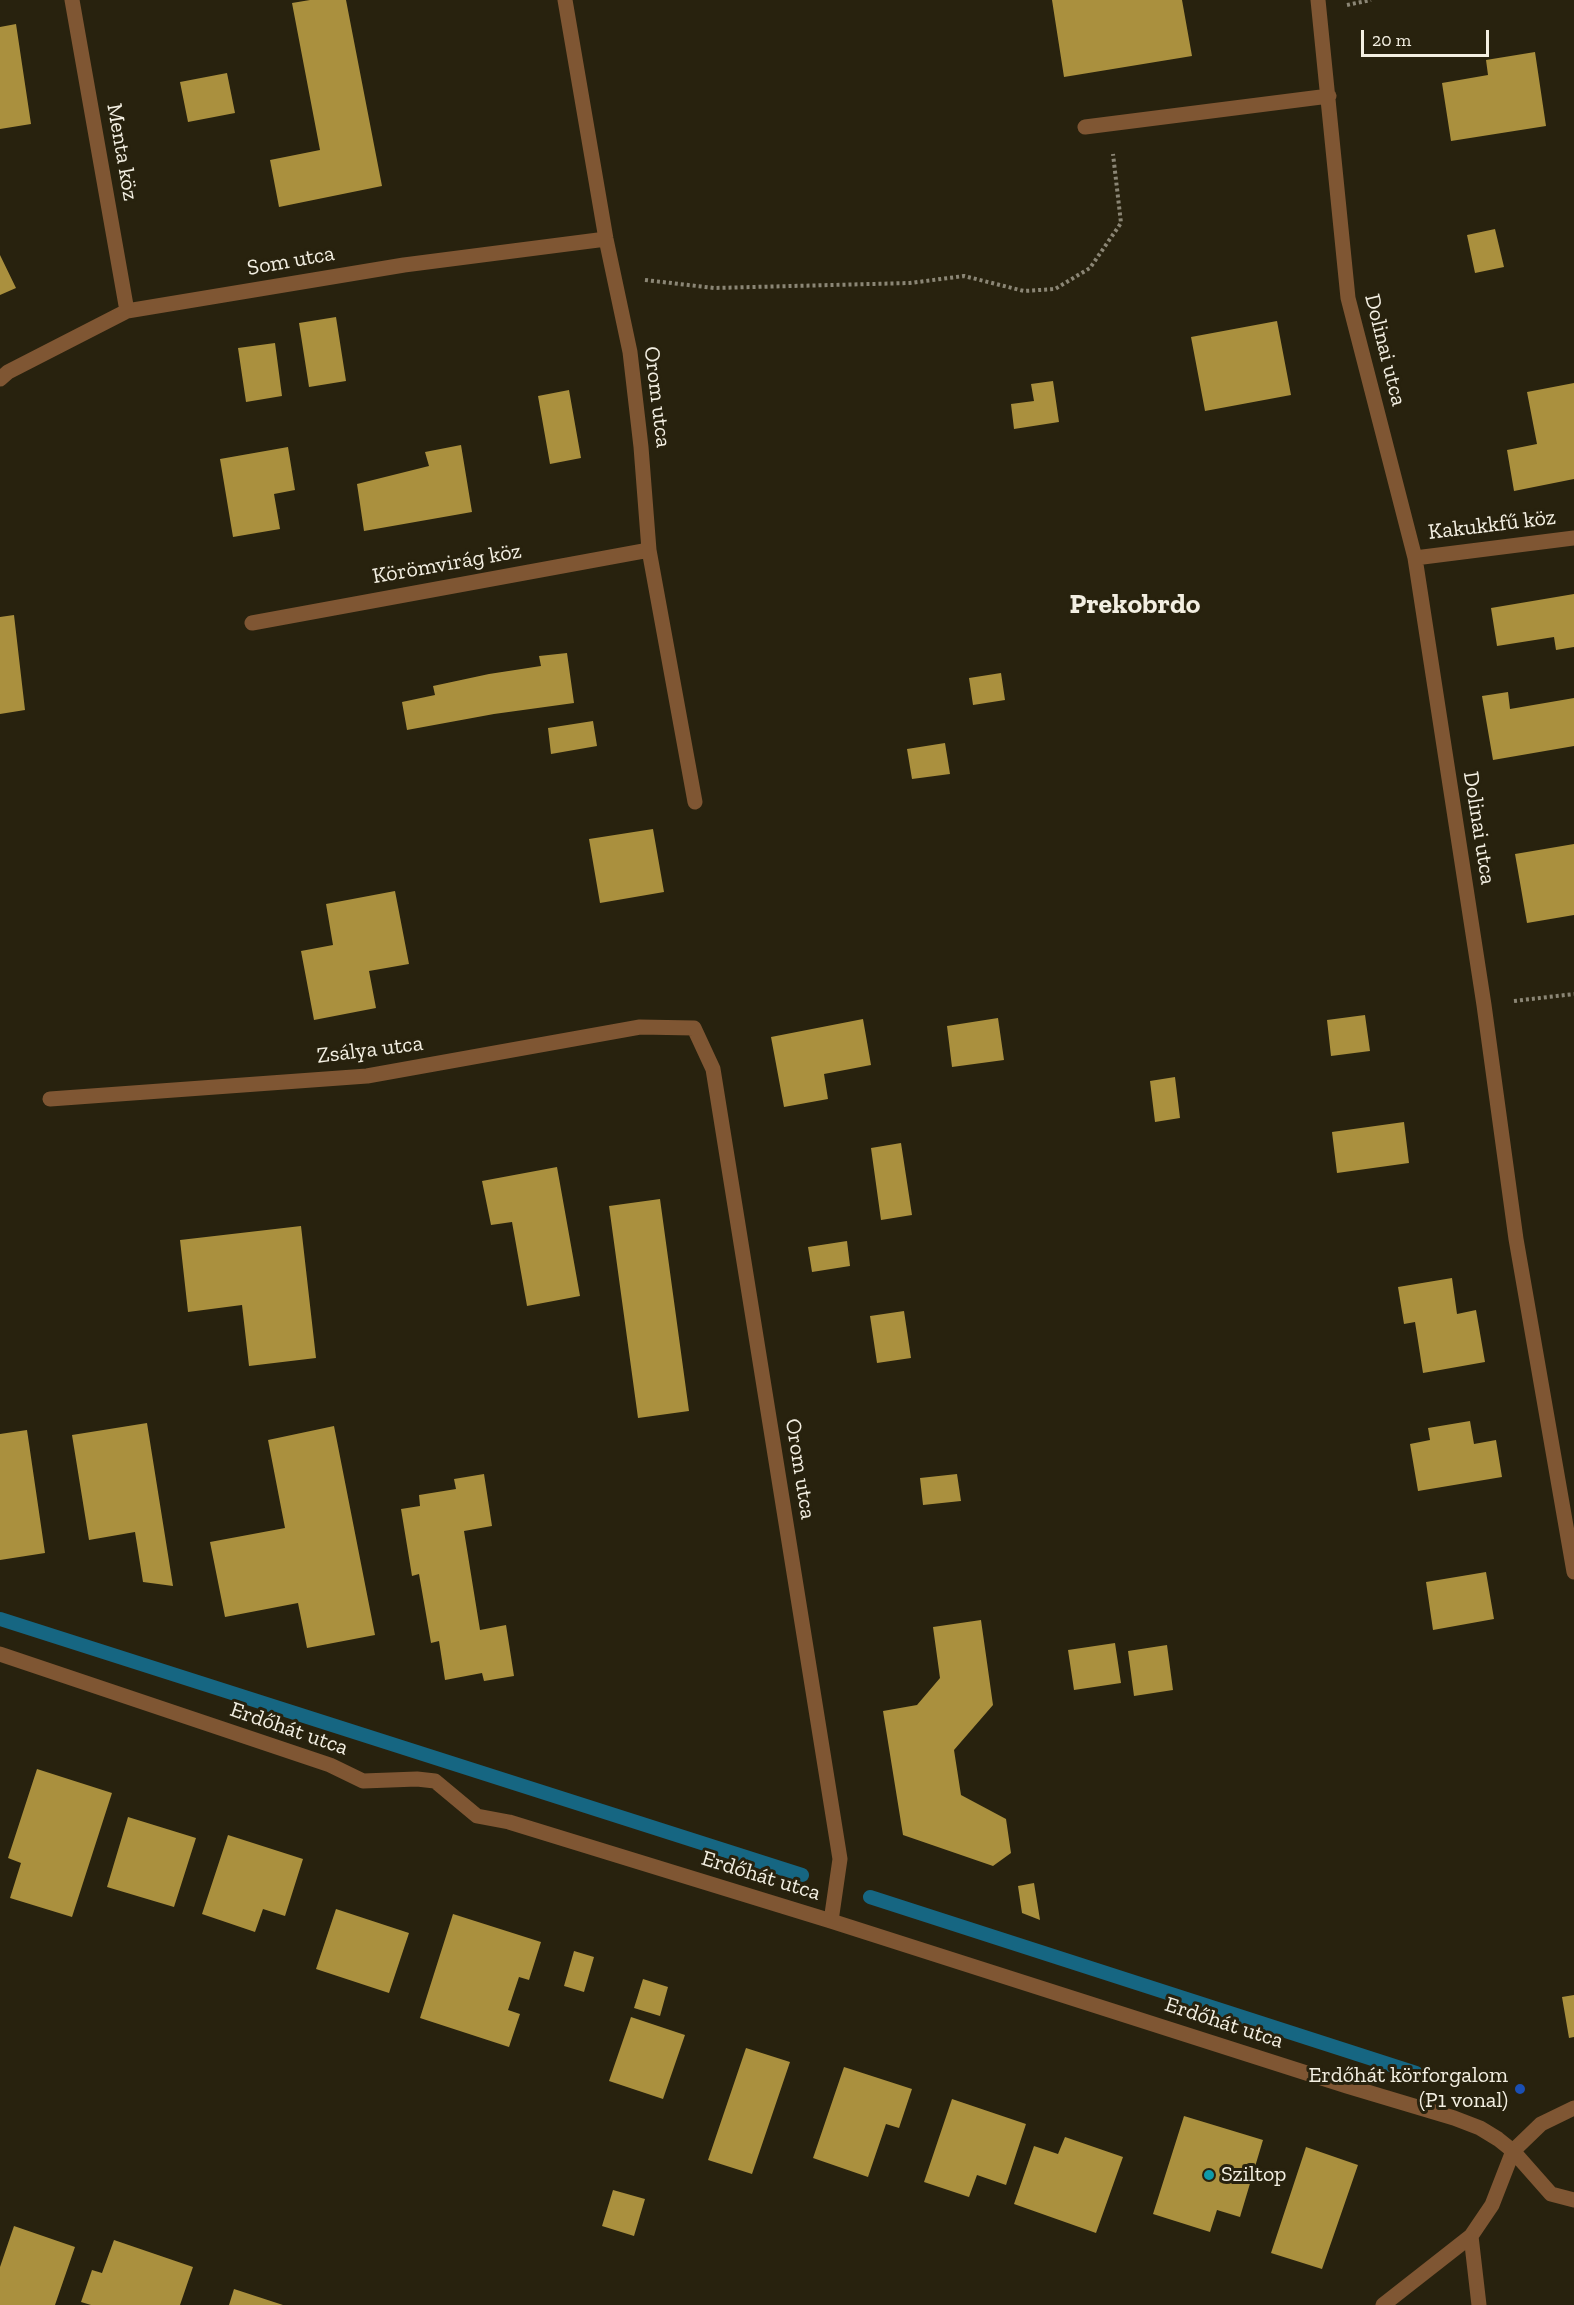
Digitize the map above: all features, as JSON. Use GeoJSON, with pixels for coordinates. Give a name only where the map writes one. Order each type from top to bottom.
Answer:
{"type":"FeatureCollection","features":[{"type":"Feature","properties":{"kind":"street","name":"Menta köz"},"geometry":{"type":"LineString","coordinates":[[72,0],[127,311]]}},
{"type":"Feature","properties":{"kind":"street","name":"Orom utca"},"geometry":{"type":"LineString","coordinates":[[565,0],[606,239],[630,352],[642,447],[650,550],[695,802]]}},
{"type":"Feature","properties":{"kind":"street","name":"Dolinai utca"},"geometry":{"type":"LineString","coordinates":[[1318,0],[1348,298],[1415,558],[1484,1005],[1516,1239],[1574,1572]]}},
{"type":"Feature","properties":{"kind":"street"},"geometry":{"type":"LineString","coordinates":[[1085,128],[1329,96]]}},
{"type":"Feature","properties":{"kind":"street","name":"Som utca"},"geometry":{"type":"LineString","coordinates":[[0,379],[8,372],[127,311],[404,265],[606,239]]}},
{"type":"Feature","properties":{"kind":"street","name":"Kakukkfű köz"},"geometry":{"type":"LineString","coordinates":[[1415,558],[1574,538]]}},
{"type":"Feature","properties":{"kind":"street","name":"Körömvirág köz"},"geometry":{"type":"LineString","coordinates":[[252,623],[650,550]]}},
{"type":"Feature","properties":{"kind":"street","name":"Zsálya utca"},"geometry":{"type":"LineString","coordinates":[[50,1099],[367,1076],[640,1027],[694,1028]]}},
{"type":"Feature","properties":{"kind":"street","name":"Orom utca"},"geometry":{"type":"LineString","coordinates":[[694,1028],[713,1069],[840,1859],[831,1921]]}},
{"type":"Feature","properties":{"kind":"street","name":"Erdőhát utca"},"geometry":{"type":"LineString","coordinates":[[0,1654],[330,1765],[363,1781],[417,1779],[435,1781],[477,1816],[509,1822],[831,1921],[1454,2118],[1480,2128],[1513,2151],[1551,2194],[1574,2200]]}},
{"type":"Feature","properties":{"kind":"street"},"geometry":{"type":"LineString","coordinates":[[1383,2305],[1471,2236],[1492,2205],[1513,2151],[1541,2124],[1574,2108]]}},
{"type":"Feature","properties":{"kind":"street"},"geometry":{"type":"LineString","coordinates":[[1471,2236],[1479,2305]]}},
{"type":"Feature","properties":{"kind":"path"},"geometry":{"type":"LineString","coordinates":[[614,277],[714,288],[910,283],[964,276],[1024,291],[1055,289],[1090,268],[1121,223],[1110,124]]}},
{"type":"Feature","properties":{"kind":"path"},"geometry":{"type":"LineString","coordinates":[[1484,1005],[1574,994]]}},
{"type":"Feature","properties":{"kind":"building"},"geometry":{"type":"Polygon","coordinates":[[[310,0],[346,0],[382,186],[279,207],[270,160],[320,150],[292,3],[310,0]]]}},
{"type":"Feature","properties":{"kind":"building"},"geometry":{"type":"Polygon","coordinates":[[[1052,0],[1182,0],[1192,56],[1064,77],[1052,0]]]}},
{"type":"Feature","properties":{"kind":"building"},"geometry":{"type":"Polygon","coordinates":[[[16,24],[31,124],[0,129],[0,27],[16,24]]]}},
{"type":"Feature","properties":{"kind":"building"},"geometry":{"type":"Polygon","coordinates":[[[1535,52],[1546,126],[1451,141],[1442,83],[1488,75],[1486,60],[1535,52]]]}},
{"type":"Feature","properties":{"kind":"building"},"geometry":{"type":"Polygon","coordinates":[[[227,73],[235,113],[188,122],[180,82],[227,73]]]}},
{"type":"Feature","properties":{"kind":"building"},"geometry":{"type":"Polygon","coordinates":[[[1495,229],[1504,267],[1475,273],[1467,235],[1495,229]]]}},
{"type":"Feature","properties":{"kind":"building"},"geometry":{"type":"Polygon","coordinates":[[[0,255],[16,288],[0,295],[0,255]]]}},
{"type":"Feature","properties":{"kind":"building"},"geometry":{"type":"Polygon","coordinates":[[[336,317],[346,381],[309,387],[299,323],[336,317]]]}},
{"type":"Feature","properties":{"kind":"building"},"geometry":{"type":"Polygon","coordinates":[[[1277,321],[1291,395],[1205,411],[1191,337],[1277,321]]]}},
{"type":"Feature","properties":{"kind":"building"},"geometry":{"type":"Polygon","coordinates":[[[275,343],[282,396],[246,402],[238,348],[275,343]]]}},
{"type":"Feature","properties":{"kind":"building"},"geometry":{"type":"Polygon","coordinates":[[[1053,381],[1059,422],[1014,429],[1011,404],[1034,401],[1031,384],[1053,381]]]}},
{"type":"Feature","properties":{"kind":"building"},"geometry":{"type":"Polygon","coordinates":[[[1574,383],[1574,479],[1514,491],[1507,450],[1537,444],[1527,392],[1574,383]]]}},
{"type":"Feature","properties":{"kind":"building"},"geometry":{"type":"Polygon","coordinates":[[[569,390],[581,458],[550,464],[538,396],[569,390]]]}},
{"type":"Feature","properties":{"kind":"building"},"geometry":{"type":"Polygon","coordinates":[[[461,445],[472,512],[364,531],[357,484],[429,466],[425,452],[461,445]]]}},
{"type":"Feature","properties":{"kind":"building"},"geometry":{"type":"Polygon","coordinates":[[[288,447],[295,490],[274,494],[280,529],[233,537],[220,459],[288,447]]]}},
{"type":"Feature","properties":{"kind":"building"},"geometry":{"type":"Polygon","coordinates":[[[1574,594],[1574,647],[1556,650],[1554,637],[1497,646],[1491,608],[1574,594]]]}},
{"type":"Feature","properties":{"kind":"building"},"geometry":{"type":"Polygon","coordinates":[[[14,615],[25,710],[0,714],[0,617],[14,615]]]}},
{"type":"Feature","properties":{"kind":"building"},"geometry":{"type":"Polygon","coordinates":[[[567,653],[574,703],[494,714],[407,730],[402,702],[435,695],[433,686],[541,666],[539,656],[567,653]]]}},
{"type":"Feature","properties":{"kind":"building"},"geometry":{"type":"Polygon","coordinates":[[[1001,673],[1005,700],[973,705],[969,678],[1001,673]]]}},
{"type":"Feature","properties":{"kind":"building"},"geometry":{"type":"Polygon","coordinates":[[[1508,692],[1510,709],[1574,698],[1574,746],[1493,760],[1482,696],[1508,692]]]}},
{"type":"Feature","properties":{"kind":"building"},"geometry":{"type":"Polygon","coordinates":[[[593,721],[597,746],[551,754],[548,728],[593,721]]]}},
{"type":"Feature","properties":{"kind":"building"},"geometry":{"type":"Polygon","coordinates":[[[945,743],[950,774],[912,779],[907,749],[945,743]]]}},
{"type":"Feature","properties":{"kind":"building"},"geometry":{"type":"Polygon","coordinates":[[[653,829],[664,892],[600,903],[589,839],[653,829]]]}},
{"type":"Feature","properties":{"kind":"building"},"geometry":{"type":"Polygon","coordinates":[[[1574,844],[1574,915],[1527,923],[1515,854],[1574,844]]]}},
{"type":"Feature","properties":{"kind":"building"},"geometry":{"type":"Polygon","coordinates":[[[395,891],[409,964],[369,971],[376,1008],[314,1020],[301,951],[333,945],[326,904],[395,891]]]}},
{"type":"Feature","properties":{"kind":"building"},"geometry":{"type":"Polygon","coordinates":[[[1365,1015],[1370,1051],[1331,1056],[1327,1020],[1365,1015]]]}},
{"type":"Feature","properties":{"kind":"building"},"geometry":{"type":"Polygon","coordinates":[[[998,1018],[1004,1060],[952,1067],[947,1026],[998,1018]]]}},
{"type":"Feature","properties":{"kind":"building"},"geometry":{"type":"Polygon","coordinates":[[[863,1019],[871,1065],[824,1074],[828,1099],[784,1107],[771,1037],[863,1019]]]}},
{"type":"Feature","properties":{"kind":"building"},"geometry":{"type":"Polygon","coordinates":[[[1175,1077],[1180,1118],[1155,1122],[1150,1081],[1175,1077]]]}},
{"type":"Feature","properties":{"kind":"building"},"geometry":{"type":"Polygon","coordinates":[[[1404,1122],[1409,1163],[1337,1173],[1332,1132],[1404,1122]]]}},
{"type":"Feature","properties":{"kind":"building"},"geometry":{"type":"Polygon","coordinates":[[[901,1143],[912,1215],[881,1220],[871,1148],[901,1143]]]}},
{"type":"Feature","properties":{"kind":"building"},"geometry":{"type":"Polygon","coordinates":[[[557,1167],[580,1296],[527,1306],[512,1222],[491,1225],[482,1181],[557,1167]]]}},
{"type":"Feature","properties":{"kind":"building"},"geometry":{"type":"Polygon","coordinates":[[[660,1199],[689,1411],[638,1418],[609,1206],[660,1199]]]}},
{"type":"Feature","properties":{"kind":"building"},"geometry":{"type":"Polygon","coordinates":[[[301,1226],[316,1358],[249,1366],[242,1305],[188,1312],[180,1240],[301,1226]]]}},
{"type":"Feature","properties":{"kind":"building"},"geometry":{"type":"Polygon","coordinates":[[[847,1241],[850,1266],[812,1272],[808,1247],[847,1241]]]}},
{"type":"Feature","properties":{"kind":"building"},"geometry":{"type":"Polygon","coordinates":[[[1452,1278],[1457,1314],[1476,1310],[1485,1362],[1423,1373],[1415,1322],[1404,1324],[1398,1287],[1452,1278]]]}},
{"type":"Feature","properties":{"kind":"building"},"geometry":{"type":"Polygon","coordinates":[[[904,1311],[911,1358],[877,1363],[870,1316],[904,1311]]]}},
{"type":"Feature","properties":{"kind":"building"},"geometry":{"type":"Polygon","coordinates":[[[1470,1421],[1474,1444],[1496,1440],[1502,1477],[1418,1491],[1410,1444],[1430,1440],[1428,1428],[1470,1421]]]}},
{"type":"Feature","properties":{"kind":"building"},"geometry":{"type":"Polygon","coordinates":[[[147,1423],[173,1586],[143,1582],[135,1532],[89,1540],[72,1435],[147,1423]]]}},
{"type":"Feature","properties":{"kind":"building"},"geometry":{"type":"Polygon","coordinates":[[[334,1426],[375,1635],[307,1648],[298,1603],[225,1617],[210,1542],[285,1528],[268,1440],[334,1426]]]}},
{"type":"Feature","properties":{"kind":"building"},"geometry":{"type":"Polygon","coordinates":[[[27,1430],[45,1553],[0,1560],[0,1434],[27,1430]]]}},
{"type":"Feature","properties":{"kind":"building"},"geometry":{"type":"Polygon","coordinates":[[[484,1474],[492,1526],[464,1531],[480,1630],[506,1625],[514,1676],[484,1681],[482,1673],[445,1680],[439,1641],[431,1643],[419,1574],[412,1576],[401,1509],[420,1506],[419,1495],[456,1489],[454,1479],[484,1474]]]}},
{"type":"Feature","properties":{"kind":"building"},"geometry":{"type":"Polygon","coordinates":[[[957,1474],[961,1501],[923,1505],[920,1478],[957,1474]]]}},
{"type":"Feature","properties":{"kind":"building"},"geometry":{"type":"Polygon","coordinates":[[[1486,1572],[1494,1619],[1433,1630],[1426,1582],[1486,1572]]]}},
{"type":"Feature","properties":{"kind":"building"},"geometry":{"type":"Polygon","coordinates":[[[981,1620],[993,1705],[954,1750],[961,1795],[1006,1819],[1011,1853],[993,1866],[903,1835],[883,1711],[917,1705],[940,1678],[933,1627],[981,1620]]]}},
{"type":"Feature","properties":{"kind":"building"},"geometry":{"type":"Polygon","coordinates":[[[1115,1643],[1121,1683],[1074,1690],[1068,1650],[1115,1643]]]}},
{"type":"Feature","properties":{"kind":"building"},"geometry":{"type":"Polygon","coordinates":[[[1167,1645],[1173,1690],[1134,1696],[1128,1651],[1167,1645]]]}},
{"type":"Feature","properties":{"kind":"building"},"geometry":{"type":"Polygon","coordinates":[[[37,1769],[112,1793],[72,1917],[10,1898],[21,1863],[8,1858],[37,1769]]]}},
{"type":"Feature","properties":{"kind":"building"},"geometry":{"type":"Polygon","coordinates":[[[128,1817],[196,1838],[174,1907],[107,1887],[128,1817]]]}},
{"type":"Feature","properties":{"kind":"building"},"geometry":{"type":"Polygon","coordinates":[[[228,1835],[303,1859],[285,1916],[263,1909],[255,1932],[202,1914],[228,1835]]]}},
{"type":"Feature","properties":{"kind":"building"},"geometry":{"type":"Polygon","coordinates":[[[1034,1883],[1040,1920],[1022,1913],[1018,1886],[1034,1883]]]}},
{"type":"Feature","properties":{"kind":"building"},"geometry":{"type":"Polygon","coordinates":[[[336,1909],[409,1933],[389,1993],[316,1969],[336,1909]]]}},
{"type":"Feature","properties":{"kind":"building"},"geometry":{"type":"Polygon","coordinates":[[[453,1914],[541,1942],[529,1980],[519,1977],[508,2010],[520,2014],[509,2047],[420,2018],[453,1914]]]}},
{"type":"Feature","properties":{"kind":"building"},"geometry":{"type":"Polygon","coordinates":[[[574,1951],[594,1957],[584,1992],[564,1986],[574,1951]]]}},
{"type":"Feature","properties":{"kind":"building"},"geometry":{"type":"Polygon","coordinates":[[[643,1979],[668,1987],[660,2016],[634,2008],[643,1979]]]}},
{"type":"Feature","properties":{"kind":"building"},"geometry":{"type":"Polygon","coordinates":[[[1574,1995],[1574,2037],[1569,2038],[1562,1997],[1574,1995]]]}},
{"type":"Feature","properties":{"kind":"building"},"geometry":{"type":"Polygon","coordinates":[[[631,2017],[685,2035],[663,2099],[609,2081],[631,2017]]]}},
{"type":"Feature","properties":{"kind":"building"},"geometry":{"type":"Polygon","coordinates":[[[746,2048],[790,2062],[752,2174],[708,2160],[746,2048]]]}},
{"type":"Feature","properties":{"kind":"building"},"geometry":{"type":"Polygon","coordinates":[[[844,2067],[912,2089],[899,2128],[886,2124],[868,2177],[813,2158],[844,2067]]]}},
{"type":"Feature","properties":{"kind":"building"},"geometry":{"type":"Polygon","coordinates":[[[952,2099],[1026,2124],[1006,2185],[977,2175],[969,2197],[924,2182],[952,2099]]]}},
{"type":"Feature","properties":{"kind":"building","name":"Sziltop"},"geometry":{"type":"Polygon","coordinates":[[[1184,2116],[1263,2140],[1240,2217],[1217,2210],[1210,2232],[1153,2214],[1184,2116]]]}},
{"type":"Feature","properties":{"kind":"building"},"geometry":{"type":"Polygon","coordinates":[[[1065,2137],[1123,2157],[1096,2233],[1014,2204],[1034,2146],[1058,2154],[1065,2137]]]}},
{"type":"Feature","properties":{"kind":"building","name":"Sziltop"},"geometry":{"type":"Polygon","coordinates":[[[1306,2147],[1358,2165],[1322,2269],[1271,2253],[1306,2147]]]}},
{"type":"Feature","properties":{"kind":"building"},"geometry":{"type":"Polygon","coordinates":[[[613,2190],[645,2199],[634,2236],[602,2226],[613,2190]]]}},
{"type":"Feature","properties":{"kind":"building"},"geometry":{"type":"Polygon","coordinates":[[[14,2226],[75,2247],[55,2305],[0,2305],[0,2267],[14,2226]]]}},
{"type":"Feature","properties":{"kind":"building"},"geometry":{"type":"Polygon","coordinates":[[[114,2240],[193,2267],[180,2305],[91,2305],[81,2302],[92,2270],[102,2273],[114,2240]]]}},
{"type":"Feature","properties":{"kind":"building"},"geometry":{"type":"Polygon","coordinates":[[[234,2289],[283,2305],[229,2305],[234,2289]]]}},
{"type":"Feature","properties":{"kind":"waterway"},"geometry":{"type":"LineString","coordinates":[[0,1619],[802,1875]]}},
{"type":"Feature","properties":{"kind":"waterway"},"geometry":{"type":"LineString","coordinates":[[870,1897],[1416,2073]]}},
{"type":"Feature","properties":{"kind":"place","name":"Erdőhát körforgalom (P1 vonal)"},"geometry":{"type":"Point","coordinates":[1520,2089]}},
{"type":"Feature","properties":{"kind":"place","name":"Sziltop"},"geometry":{"type":"Point","coordinates":[1209,2175]}},
{"type":"Feature","properties":{"kind":"district","name":"Prekobrdo"},"geometry":{"type":"Point","coordinates":[1135,605]}}]}
